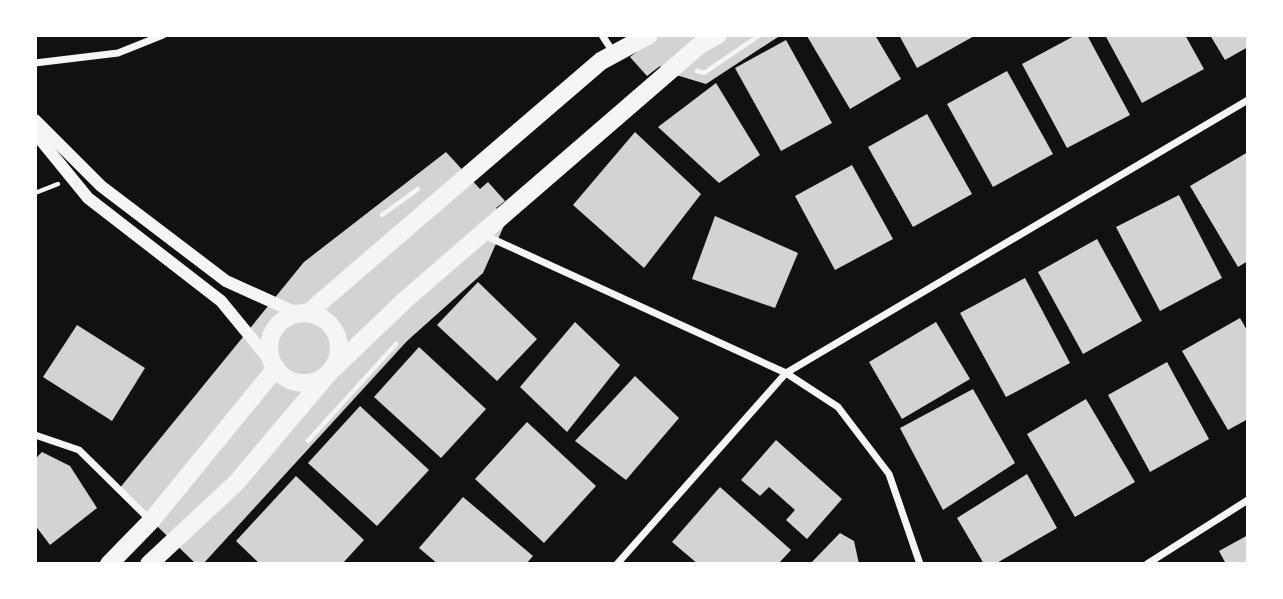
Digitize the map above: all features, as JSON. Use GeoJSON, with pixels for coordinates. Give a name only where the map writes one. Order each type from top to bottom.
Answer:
{"type":"FeatureCollection","features":[{"type":"Feature","properties":{"kind":"main road"},"geometry":{"type":"LineString","coordinates":[[299,314],[322,319],[336,335],[338,356],[329,373],[314,382],[290,380],[276,368],[270,350],[271,339],[282,321],[299,314],[309,312],[601,61],[649,35]]}},
{"type":"Feature","properties":{"kind":"main road"},"geometry":{"type":"LineString","coordinates":[[149,564],[236,483],[329,373],[480,233],[701,44],[718,35]]}},
{"type":"Feature","properties":{"kind":"main road"},"geometry":{"type":"LineString","coordinates":[[109,564],[151,521],[276,368]]}},
{"type":"Feature","properties":{"kind":"street"},"geometry":{"type":"LineString","coordinates":[[35,64],[118,53],[163,35]]}},
{"type":"Feature","properties":{"kind":"street"},"geometry":{"type":"LineString","coordinates":[[602,35],[615,54]]}},
{"type":"Feature","properties":{"kind":"street"},"geometry":{"type":"LineString","coordinates":[[617,564],[786,373],[1248,100]]}},
{"type":"Feature","properties":{"kind":"street"},"geometry":{"type":"LineString","coordinates":[[35,120],[100,186],[226,281],[299,314]]}},
{"type":"Feature","properties":{"kind":"street"},"geometry":{"type":"LineString","coordinates":[[35,133],[88,198],[221,301],[276,368]]}},
{"type":"Feature","properties":{"kind":"street"},"geometry":{"type":"LineString","coordinates":[[480,233],[786,373],[838,407],[889,474],[920,564]]}},
{"type":"Feature","properties":{"kind":"street"},"geometry":{"type":"LineString","coordinates":[[35,435],[79,450],[151,521]]}},
{"type":"Feature","properties":{"kind":"street"},"geometry":{"type":"LineString","coordinates":[[1147,564],[1248,500]]}},
{"type":"Feature","properties":{"kind":"path"},"geometry":{"type":"LineString","coordinates":[[704,74],[761,35]]}},
{"type":"Feature","properties":{"kind":"path"},"geometry":{"type":"LineString","coordinates":[[382,215],[425,184]]}},
{"type":"Feature","properties":{"kind":"path"},"geometry":{"type":"LineString","coordinates":[[308,440],[396,344]]}},
{"type":"Feature","properties":{"kind":"building"},"geometry":{"type":"Polygon","coordinates":[[[632,35],[781,35],[706,84],[666,72],[660,66],[647,76],[630,57],[643,47],[632,35]]]}},
{"type":"Feature","properties":{"kind":"building"},"geometry":{"type":"Polygon","coordinates":[[[875,35],[901,79],[850,109],[807,36],[875,35]]]}},
{"type":"Feature","properties":{"kind":"building"},"geometry":{"type":"Polygon","coordinates":[[[899,35],[976,35],[917,68],[899,35]]]}},
{"type":"Feature","properties":{"kind":"building"},"geometry":{"type":"Polygon","coordinates":[[[1076,35],[1087,35],[1130,115],[1067,148],[1022,64],[1076,35]]]}},
{"type":"Feature","properties":{"kind":"building"},"geometry":{"type":"Polygon","coordinates":[[[1105,35],[1185,35],[1204,69],[1142,103],[1105,35]]]}},
{"type":"Feature","properties":{"kind":"building"},"geometry":{"type":"Polygon","coordinates":[[[1210,35],[1248,35],[1248,47],[1225,60],[1210,35]]]}},
{"type":"Feature","properties":{"kind":"building"},"geometry":{"type":"Polygon","coordinates":[[[786,40],[832,123],[781,151],[735,68],[786,40]]]}},
{"type":"Feature","properties":{"kind":"building"},"geometry":{"type":"Polygon","coordinates":[[[1007,71],[1053,154],[993,187],[947,104],[1007,71]]]}},
{"type":"Feature","properties":{"kind":"building"},"geometry":{"type":"Polygon","coordinates":[[[716,83],[760,155],[719,183],[658,127],[716,83]]]}},
{"type":"Feature","properties":{"kind":"building"},"geometry":{"type":"Polygon","coordinates":[[[927,114],[972,194],[913,227],[868,147],[927,114]]]}},
{"type":"Feature","properties":{"kind":"building"},"geometry":{"type":"Polygon","coordinates":[[[635,132],[701,194],[644,268],[573,205],[635,132]]]}},
{"type":"Feature","properties":{"kind":"building"},"geometry":{"type":"Polygon","coordinates":[[[446,152],[480,189],[488,182],[505,201],[496,208],[507,219],[483,273],[407,341],[203,564],[196,564],[119,489],[304,262],[446,152]]]}},
{"type":"Feature","properties":{"kind":"building"},"geometry":{"type":"Polygon","coordinates":[[[1248,152],[1248,261],[1238,267],[1190,186],[1248,152]]]}},
{"type":"Feature","properties":{"kind":"building"},"geometry":{"type":"Polygon","coordinates":[[[852,165],[893,239],[835,270],[795,196],[852,165]]]}},
{"type":"Feature","properties":{"kind":"building"},"geometry":{"type":"Polygon","coordinates":[[[1179,195],[1222,278],[1160,311],[1116,227],[1179,195]]]}},
{"type":"Feature","properties":{"kind":"building"},"geometry":{"type":"Polygon","coordinates":[[[715,216],[798,253],[775,308],[692,279],[715,216]]]}},
{"type":"Feature","properties":{"kind":"building"},"geometry":{"type":"Polygon","coordinates":[[[1097,239],[1142,321],[1083,354],[1038,272],[1097,239]]]}},
{"type":"Feature","properties":{"kind":"building"},"geometry":{"type":"Polygon","coordinates":[[[1025,278],[1070,363],[1006,397],[960,313],[1025,278]]]}},
{"type":"Feature","properties":{"kind":"building"},"geometry":{"type":"Polygon","coordinates":[[[478,282],[537,339],[497,381],[437,325],[478,282]]]}},
{"type":"Feature","properties":{"kind":"building"},"geometry":{"type":"Polygon","coordinates":[[[1240,318],[1248,332],[1248,419],[1228,430],[1182,351],[1240,318]]]}},
{"type":"Feature","properties":{"kind":"building"},"geometry":{"type":"Polygon","coordinates":[[[575,322],[620,365],[567,432],[520,387],[575,322]]]}},
{"type":"Feature","properties":{"kind":"building"},"geometry":{"type":"Polygon","coordinates":[[[936,322],[970,379],[902,419],[869,362],[936,322]]]}},
{"type":"Feature","properties":{"kind":"building"},"geometry":{"type":"Polygon","coordinates":[[[77,325],[145,368],[112,421],[43,377],[77,325]]]}},
{"type":"Feature","properties":{"kind":"building"},"geometry":{"type":"Polygon","coordinates":[[[419,347],[486,409],[441,458],[374,397],[419,347]]]}},
{"type":"Feature","properties":{"kind":"building"},"geometry":{"type":"Polygon","coordinates":[[[1167,362],[1209,439],[1150,472],[1108,395],[1167,362]]]}},
{"type":"Feature","properties":{"kind":"building"},"geometry":{"type":"Polygon","coordinates":[[[635,376],[679,418],[626,480],[575,441],[635,376]]]}},
{"type":"Feature","properties":{"kind":"building"},"geometry":{"type":"Polygon","coordinates":[[[973,389],[1015,463],[943,510],[900,428],[973,389]]]}},
{"type":"Feature","properties":{"kind":"building"},"geometry":{"type":"Polygon","coordinates":[[[1086,399],[1135,482],[1075,517],[1027,434],[1086,399]]]}},
{"type":"Feature","properties":{"kind":"building"},"geometry":{"type":"Polygon","coordinates":[[[360,406],[429,470],[377,526],[308,463],[360,406]]]}},
{"type":"Feature","properties":{"kind":"building"},"geometry":{"type":"Polygon","coordinates":[[[527,422],[596,486],[544,543],[475,479],[527,422]]]}},
{"type":"Feature","properties":{"kind":"building"},"geometry":{"type":"Polygon","coordinates":[[[776,440],[842,499],[807,539],[786,520],[795,510],[769,487],[760,496],[741,480],[776,440]]]}},
{"type":"Feature","properties":{"kind":"building"},"geometry":{"type":"Polygon","coordinates":[[[42,452],[70,466],[97,508],[50,545],[35,525],[35,459],[42,452]]]}},
{"type":"Feature","properties":{"kind":"building"},"geometry":{"type":"Polygon","coordinates":[[[1027,474],[1057,528],[995,564],[984,564],[957,518],[1027,474]]]}},
{"type":"Feature","properties":{"kind":"building"},"geometry":{"type":"Polygon","coordinates":[[[296,476],[364,540],[342,564],[260,564],[236,541],[296,476]]]}},
{"type":"Feature","properties":{"kind":"building"},"geometry":{"type":"Polygon","coordinates":[[[720,487],[791,550],[778,564],[698,564],[672,542],[720,487]]]}},
{"type":"Feature","properties":{"kind":"building"},"geometry":{"type":"Polygon","coordinates":[[[463,497],[533,556],[526,564],[438,564],[419,548],[463,497]]]}},
{"type":"Feature","properties":{"kind":"building"},"geometry":{"type":"Polygon","coordinates":[[[840,533],[854,541],[859,564],[810,564],[840,533]]]}},
{"type":"Feature","properties":{"kind":"building"},"geometry":{"type":"Polygon","coordinates":[[[1248,535],[1248,564],[1226,564],[1219,551],[1248,535]]]}}]}
